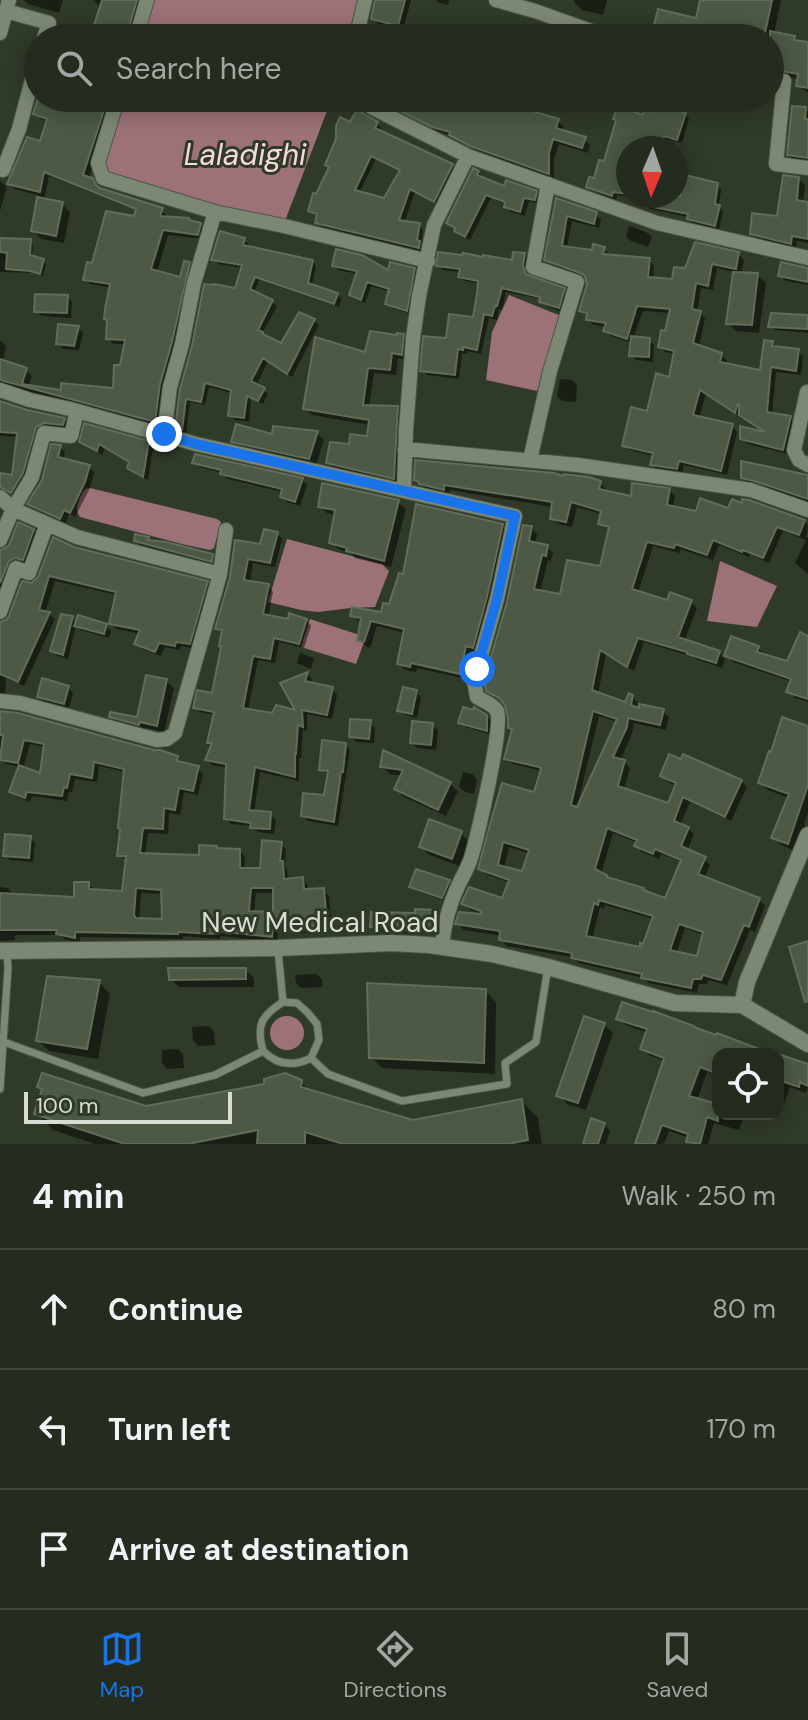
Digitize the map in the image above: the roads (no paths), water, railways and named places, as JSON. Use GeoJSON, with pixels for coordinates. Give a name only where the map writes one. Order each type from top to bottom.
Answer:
{"type":"FeatureCollection","features":[{"type":"Feature","properties":{"kind":"street"},"geometry":{"type":"LineString","coordinates":[[140,24],[147,0]]}},
{"type":"Feature","properties":{"kind":"street"},"geometry":{"type":"LineString","coordinates":[[359,24],[365,0]]}},
{"type":"Feature","properties":{"kind":"street"},"geometry":{"type":"LineString","coordinates":[[496,0],[572,24]]}},
{"type":"Feature","properties":{"kind":"street"},"geometry":{"type":"LineString","coordinates":[[0,33],[7,6],[49,24]]}},
{"type":"Feature","properties":{"kind":"street"},"geometry":{"type":"LineString","coordinates":[[0,169],[3,170],[24,110]]}},
{"type":"Feature","properties":{"kind":"street"},"geometry":{"type":"LineString","coordinates":[[114,112],[98,163],[103,178],[215,212],[428,261]]}},
{"type":"Feature","properties":{"kind":"street"},"geometry":{"type":"LineString","coordinates":[[384,112],[468,156],[657,223],[808,258]]}},
{"type":"Feature","properties":{"kind":"street"},"geometry":{"type":"LineString","coordinates":[[781,112],[776,164],[808,168]]}},
{"type":"Feature","properties":{"kind":"street"},"geometry":{"type":"LineString","coordinates":[[404,490],[413,338],[419,296],[434,225],[468,156]]}},
{"type":"Feature","properties":{"kind":"street"},"geometry":{"type":"LineString","coordinates":[[530,460],[550,371],[577,282],[533,267],[548,184]]}},
{"type":"Feature","properties":{"kind":"street"},"geometry":{"type":"LineString","coordinates":[[164,434],[173,372],[215,212]]}},
{"type":"Feature","properties":{"kind":"street"},"geometry":{"type":"LineString","coordinates":[[0,390],[196,444],[515,516],[497,599],[474,681],[477,697],[497,711],[499,720],[495,747],[474,846],[449,909],[442,946]]}},
{"type":"Feature","properties":{"kind":"street"},"geometry":{"type":"LineString","coordinates":[[807,392],[794,450],[799,460],[808,465]]}},
{"type":"Feature","properties":{"kind":"street"},"geometry":{"type":"LineString","coordinates":[[0,540],[13,509],[32,477],[44,433],[71,436],[77,411]]}},
{"type":"Feature","properties":{"kind":"street"},"geometry":{"type":"LineString","coordinates":[[405,449],[578,465],[751,490],[808,510]]}},
{"type":"Feature","properties":{"kind":"street"},"geometry":{"type":"LineString","coordinates":[[0,497],[13,509],[77,537],[220,574]]}},
{"type":"Feature","properties":{"kind":"street"},"geometry":{"type":"LineString","coordinates":[[0,612],[16,568],[29,573],[47,524]]}},
{"type":"Feature","properties":{"kind":"street"},"geometry":{"type":"LineString","coordinates":[[0,701],[20,703],[157,740],[167,739],[175,733],[220,574],[226,530]]}},
{"type":"Feature","properties":{"kind":"street"},"geometry":{"type":"LineString","coordinates":[[742,1005],[747,982],[808,835]]}},
{"type":"Feature","properties":{"kind":"street","name":"New Medical Road"},"geometry":{"type":"LineString","coordinates":[[3,950],[278,948],[391,943],[442,946],[548,967],[675,1003],[742,1005],[808,1044]]}},
{"type":"Feature","properties":{"kind":"lane"},"geometry":{"type":"LineString","coordinates":[[278,948],[283,1002]]}},
{"type":"Feature","properties":{"kind":"lane"},"geometry":{"type":"LineString","coordinates":[[0,1089],[8,968],[3,950]]}},
{"type":"Feature","properties":{"kind":"lane"},"geometry":{"type":"LineString","coordinates":[[311,1058],[328,1074],[402,1101],[507,1084],[505,1063],[536,1042],[548,967]]}},
{"type":"Feature","properties":{"kind":"lane"},"geometry":{"type":"LineString","coordinates":[[283,1002],[297,1003],[317,1024],[319,1040],[311,1058],[301,1063],[285,1064],[271,1059],[263,1051],[258,1033],[266,1013],[283,1002]]}},
{"type":"Feature","properties":{"kind":"lane"},"geometry":{"type":"LineString","coordinates":[[4,1042],[143,1093],[215,1075],[263,1051]]}},
{"type":"Feature","properties":{"kind":"water"},"geometry":{"type":"Polygon","coordinates":[[[154,0],[358,0],[352,24],[146,24],[154,0]]]}},
{"type":"Feature","properties":{"kind":"water","name":"Laladighi"},"geometry":{"type":"Polygon","coordinates":[[[118,112],[327,112],[285,221],[214,207],[109,174],[102,162],[118,112]]]}},
{"type":"Feature","properties":{"kind":"water"},"geometry":{"type":"Polygon","coordinates":[[[509,295],[561,316],[537,391],[486,380],[492,332],[509,295]]]}},
{"type":"Feature","properties":{"kind":"water"},"geometry":{"type":"Polygon","coordinates":[[[85,489],[217,519],[221,522],[214,548],[210,550],[186,545],[80,517],[78,503],[85,489]]]}},
{"type":"Feature","properties":{"kind":"water"},"geometry":{"type":"Polygon","coordinates":[[[287,539],[382,564],[389,571],[375,607],[318,612],[268,602],[287,539]]]}},
{"type":"Feature","properties":{"kind":"water"},"geometry":{"type":"Polygon","coordinates":[[[720,561],[777,586],[757,627],[707,621],[720,561]]]}},
{"type":"Feature","properties":{"kind":"water"},"geometry":{"type":"Polygon","coordinates":[[[310,619],[366,637],[356,664],[301,647],[310,619]]]}},
{"type":"Feature","properties":{"kind":"water"},"geometry":{"type":"Polygon","coordinates":[[[287,1016],[299,1021],[304,1033],[299,1045],[287,1050],[275,1045],[270,1033],[275,1021],[287,1016]]]}}]}
